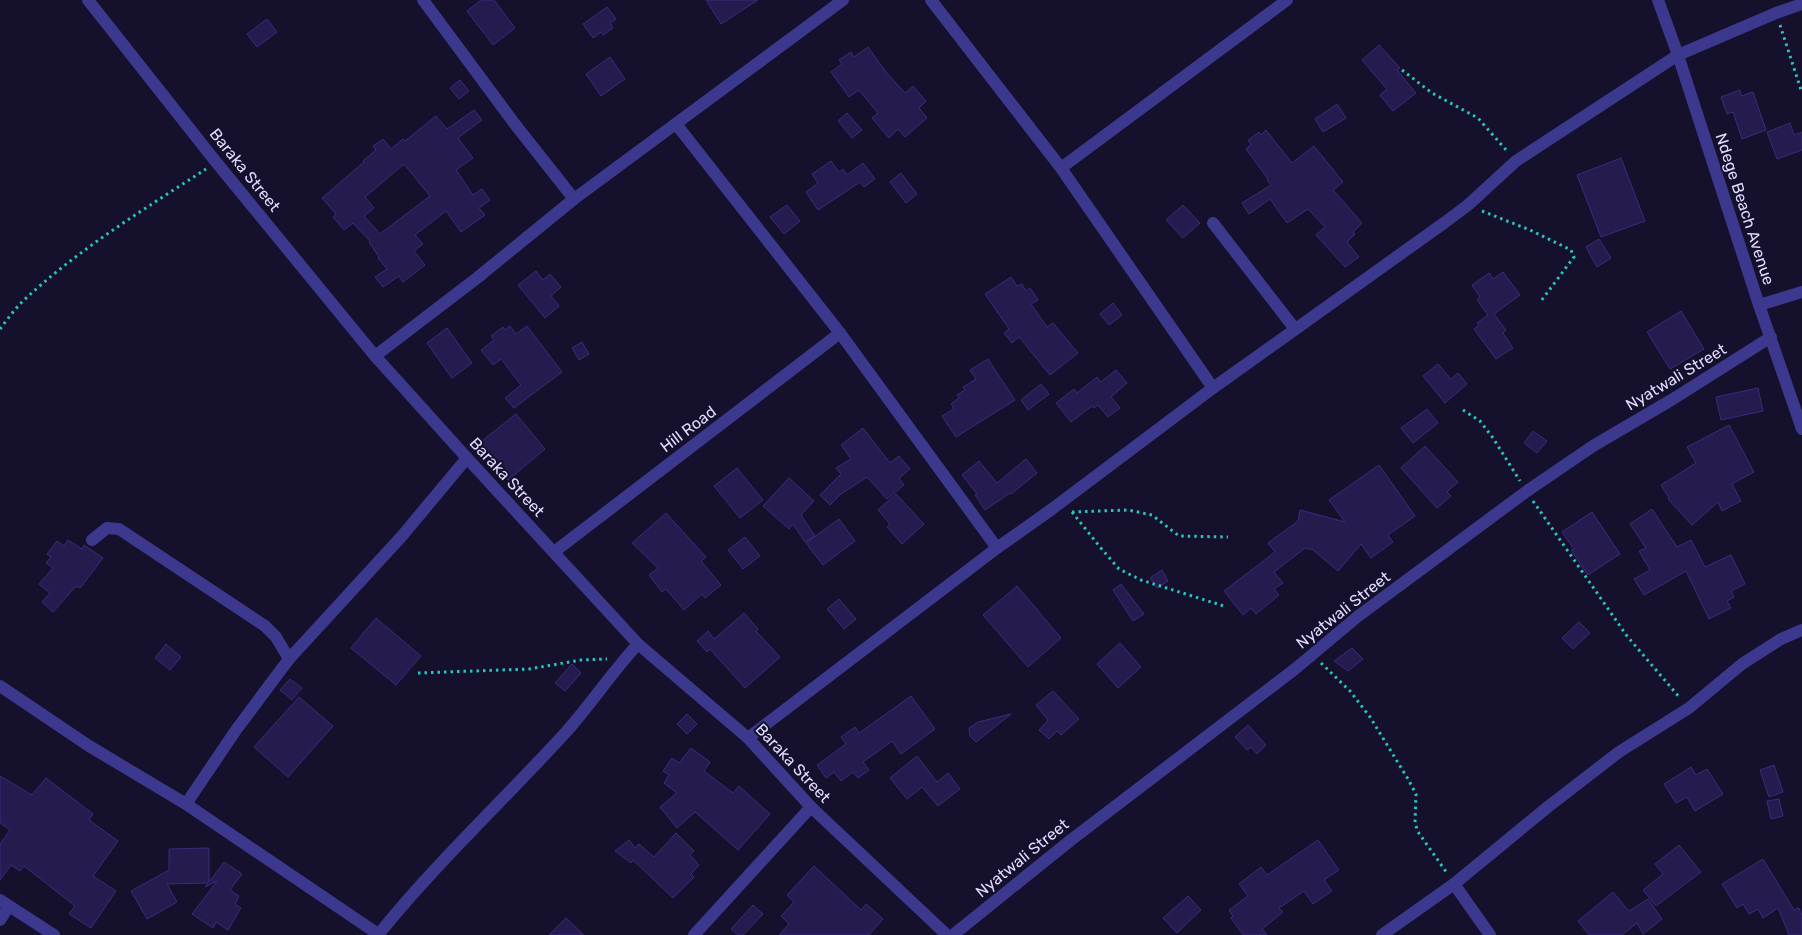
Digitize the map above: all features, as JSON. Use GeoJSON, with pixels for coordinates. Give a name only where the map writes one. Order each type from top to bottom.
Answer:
{"type":"FeatureCollection","features":[{"type":"Feature","properties":{"kind":"street","name":"Baraka Street"},"geometry":{"type":"LineString","coordinates":[[88,0],[216,162],[375,356],[467,458],[638,644],[748,738],[810,807],[946,935]]}},
{"type":"Feature","properties":{"kind":"street"},"geometry":{"type":"LineString","coordinates":[[423,0],[514,123],[574,199]]}},
{"type":"Feature","properties":{"kind":"street"},"geometry":{"type":"LineString","coordinates":[[375,356],[477,278],[574,199],[843,0]]}},
{"type":"Feature","properties":{"kind":"street"},"geometry":{"type":"LineString","coordinates":[[931,0],[1061,168],[1213,388]]}},
{"type":"Feature","properties":{"kind":"street","name":"Ndege Beach Avenue"},"geometry":{"type":"LineString","coordinates":[[1658,0],[1802,429]]}},
{"type":"Feature","properties":{"kind":"street"},"geometry":{"type":"LineString","coordinates":[[1061,168],[1282,1]]}},
{"type":"Feature","properties":{"kind":"street"},"geometry":{"type":"LineString","coordinates":[[748,738],[997,548],[1213,388],[1468,205],[1516,161],[1678,56],[1776,13],[1802,4]]}},
{"type":"Feature","properties":{"kind":"street"},"geometry":{"type":"LineString","coordinates":[[676,124],[840,333],[997,548]]}},
{"type":"Feature","properties":{"kind":"street"},"geometry":{"type":"LineString","coordinates":[[1213,223],[1295,329]]}},
{"type":"Feature","properties":{"kind":"street"},"geometry":{"type":"LineString","coordinates":[[1759,305],[1802,292]]}},
{"type":"Feature","properties":{"kind":"street","name":"Hill Road"},"geometry":{"type":"LineString","coordinates":[[554,552],[840,333]]}},
{"type":"Feature","properties":{"kind":"street","name":"Nyatwali Street"},"geometry":{"type":"LineString","coordinates":[[953,935],[1078,834],[1312,654],[1357,617],[1527,491],[1593,446],[1771,337]]}},
{"type":"Feature","properties":{"kind":"street"},"geometry":{"type":"LineString","coordinates":[[186,804],[236,730],[290,659],[402,536],[467,458]]}},
{"type":"Feature","properties":{"kind":"street"},"geometry":{"type":"LineString","coordinates":[[92,540],[107,528],[119,529],[264,626],[276,637],[290,659]]}},
{"type":"Feature","properties":{"kind":"street"},"geometry":{"type":"LineString","coordinates":[[1382,935],[1454,884],[1549,806],[1619,752],[1689,708],[1742,664],[1781,640],[1802,630]]}},
{"type":"Feature","properties":{"kind":"street"},"geometry":{"type":"LineString","coordinates":[[0,686],[89,746],[186,804],[378,935],[477,824],[566,731],[638,644]]}},
{"type":"Feature","properties":{"kind":"street"},"geometry":{"type":"LineString","coordinates":[[694,935],[810,807]]}},
{"type":"Feature","properties":{"kind":"street"},"geometry":{"type":"LineString","coordinates":[[1454,884],[1490,935]]}},
{"type":"Feature","properties":{"kind":"street"},"geometry":{"type":"LineString","coordinates":[[0,920],[5,902],[54,935]]}},
{"type":"Feature","properties":{"kind":"path"},"geometry":{"type":"LineString","coordinates":[[1776,13],[1802,93]]}},
{"type":"Feature","properties":{"kind":"path"},"geometry":{"type":"LineString","coordinates":[[1402,70],[1432,93],[1478,118],[1516,161]]}},
{"type":"Feature","properties":{"kind":"path"},"geometry":{"type":"LineString","coordinates":[[0,329],[21,303],[62,268],[216,162]]}},
{"type":"Feature","properties":{"kind":"path"},"geometry":{"type":"LineString","coordinates":[[1468,205],[1530,230],[1571,250],[1574,257],[1540,301]]}},
{"type":"Feature","properties":{"kind":"path"},"geometry":{"type":"LineString","coordinates":[[1464,410],[1480,421],[1493,438],[1527,491],[1627,636],[1689,708]]}},
{"type":"Feature","properties":{"kind":"path"},"geometry":{"type":"LineString","coordinates":[[1052,509],[1072,512],[1128,510],[1152,516],[1179,536],[1228,537]]}},
{"type":"Feature","properties":{"kind":"path"},"geometry":{"type":"LineString","coordinates":[[1072,512],[1119,569],[1141,580],[1224,606]]}},
{"type":"Feature","properties":{"kind":"path"},"geometry":{"type":"LineString","coordinates":[[1312,654],[1350,691],[1370,716],[1416,794],[1415,824],[1418,832],[1454,884]]}},
{"type":"Feature","properties":{"kind":"path"},"geometry":{"type":"LineString","coordinates":[[418,673],[529,669],[581,660],[625,659]]}},
{"type":"Feature","properties":{"kind":"building"},"geometry":{"type":"Polygon","coordinates":[[[481,0],[494,0],[515,28],[493,45],[467,11],[481,0]]]}},
{"type":"Feature","properties":{"kind":"building"},"geometry":{"type":"Polygon","coordinates":[[[706,0],[758,0],[721,24],[706,0]]]}},
{"type":"Feature","properties":{"kind":"building"},"geometry":{"type":"Polygon","coordinates":[[[607,7],[616,19],[610,23],[613,28],[603,35],[601,32],[593,38],[583,24],[607,7]]]}},
{"type":"Feature","properties":{"kind":"building"},"geometry":{"type":"Polygon","coordinates":[[[267,19],[277,32],[257,47],[247,34],[267,19]]]}},
{"type":"Feature","properties":{"kind":"building"},"geometry":{"type":"Polygon","coordinates":[[[1379,45],[1400,68],[1397,70],[1416,93],[1393,111],[1380,95],[1387,89],[1362,60],[1379,45]]]}},
{"type":"Feature","properties":{"kind":"building"},"geometry":{"type":"Polygon","coordinates":[[[868,47],[886,72],[905,93],[913,86],[926,101],[919,108],[927,118],[905,137],[898,129],[889,138],[872,118],[878,113],[859,90],[849,97],[831,72],[842,64],[839,60],[851,52],[854,57],[868,47]]]}},
{"type":"Feature","properties":{"kind":"building"},"geometry":{"type":"Polygon","coordinates":[[[610,57],[625,79],[601,96],[586,74],[610,57]]]}},
{"type":"Feature","properties":{"kind":"building"},"geometry":{"type":"Polygon","coordinates":[[[460,80],[469,91],[459,99],[450,88],[460,80]]]}},
{"type":"Feature","properties":{"kind":"building"},"geometry":{"type":"Polygon","coordinates":[[[1740,90],[1741,96],[1753,92],[1766,130],[1742,139],[1733,112],[1727,114],[1721,97],[1740,90]]]}},
{"type":"Feature","properties":{"kind":"building"},"geometry":{"type":"Polygon","coordinates":[[[1337,104],[1346,118],[1323,132],[1315,119],[1337,104]]]}},
{"type":"Feature","properties":{"kind":"building"},"geometry":{"type":"Polygon","coordinates":[[[474,110],[482,120],[458,138],[473,158],[456,170],[473,195],[482,189],[490,200],[479,208],[485,215],[461,232],[446,211],[415,235],[423,244],[414,251],[425,265],[403,282],[399,276],[383,287],[375,277],[387,269],[378,258],[370,241],[353,223],[344,230],[333,217],[336,214],[322,198],[364,162],[376,150],[373,146],[383,139],[391,149],[403,139],[405,141],[436,116],[447,129],[474,110]],[[404,164],[365,197],[374,208],[364,216],[380,234],[430,196],[404,164]]]}},
{"type":"Feature","properties":{"kind":"building"},"geometry":{"type":"Polygon","coordinates":[[[847,113],[862,130],[852,138],[838,121],[847,113]]]}},
{"type":"Feature","properties":{"kind":"building"},"geometry":{"type":"Polygon","coordinates":[[[1790,123],[1794,135],[1802,132],[1802,150],[1777,159],[1767,132],[1790,123]]]}},
{"type":"Feature","properties":{"kind":"building"},"geometry":{"type":"Polygon","coordinates":[[[1266,130],[1292,163],[1314,146],[1343,182],[1333,190],[1362,223],[1347,242],[1359,257],[1345,267],[1316,235],[1325,227],[1308,209],[1287,223],[1270,199],[1249,214],[1242,203],[1271,185],[1246,149],[1251,144],[1248,140],[1259,132],[1261,135],[1266,130]]]}},
{"type":"Feature","properties":{"kind":"building"},"geometry":{"type":"Polygon","coordinates":[[[1621,158],[1645,221],[1601,237],[1577,175],[1621,158]]]}},
{"type":"Feature","properties":{"kind":"building"},"geometry":{"type":"Polygon","coordinates":[[[831,161],[839,172],[843,169],[847,175],[863,163],[875,179],[864,187],[860,182],[818,210],[806,192],[818,183],[812,174],[831,161]]]}},
{"type":"Feature","properties":{"kind":"building"},"geometry":{"type":"Polygon","coordinates":[[[901,173],[917,194],[906,203],[890,182],[901,173]]]}},
{"type":"Feature","properties":{"kind":"building"},"geometry":{"type":"Polygon","coordinates":[[[787,205],[800,221],[784,234],[770,217],[787,205]]]}},
{"type":"Feature","properties":{"kind":"building"},"geometry":{"type":"Polygon","coordinates":[[[1183,205],[1200,223],[1183,238],[1166,220],[1183,205]]]}},
{"type":"Feature","properties":{"kind":"building"},"geometry":{"type":"Polygon","coordinates":[[[1599,239],[1611,258],[1597,267],[1586,247],[1599,239]]]}},
{"type":"Feature","properties":{"kind":"building"},"geometry":{"type":"Polygon","coordinates":[[[536,271],[543,280],[550,274],[561,287],[551,296],[559,306],[545,318],[518,285],[536,271]]]}},
{"type":"Feature","properties":{"kind":"building"},"geometry":{"type":"Polygon","coordinates":[[[1503,272],[1520,295],[1494,314],[1506,330],[1503,333],[1513,348],[1496,359],[1474,329],[1479,325],[1477,323],[1488,315],[1477,300],[1480,297],[1472,285],[1489,273],[1493,279],[1503,272]]]}},
{"type":"Feature","properties":{"kind":"building"},"geometry":{"type":"Polygon","coordinates":[[[1011,277],[1017,286],[1022,284],[1026,291],[1030,288],[1038,300],[1031,304],[1047,327],[1053,323],[1078,353],[1050,375],[1019,337],[1012,343],[1004,333],[1009,329],[985,294],[1011,277]]]}},
{"type":"Feature","properties":{"kind":"building"},"geometry":{"type":"Polygon","coordinates":[[[1113,303],[1122,315],[1109,325],[1100,314],[1113,303]]]}},
{"type":"Feature","properties":{"kind":"building"},"geometry":{"type":"Polygon","coordinates":[[[1681,311],[1704,349],[1670,369],[1647,332],[1681,311]]]}},
{"type":"Feature","properties":{"kind":"building"},"geometry":{"type":"Polygon","coordinates":[[[510,326],[516,334],[527,326],[562,372],[514,408],[505,398],[521,385],[501,359],[493,365],[481,350],[494,340],[491,336],[503,327],[505,330],[510,326]]]}},
{"type":"Feature","properties":{"kind":"building"},"geometry":{"type":"Polygon","coordinates":[[[447,328],[472,363],[452,378],[427,343],[447,328]]]}},
{"type":"Feature","properties":{"kind":"building"},"geometry":{"type":"Polygon","coordinates":[[[582,342],[589,354],[579,360],[572,348],[582,342]]]}},
{"type":"Feature","properties":{"kind":"building"},"geometry":{"type":"Polygon","coordinates":[[[988,359],[1015,400],[956,437],[942,416],[954,409],[951,404],[959,398],[957,395],[965,390],[963,387],[976,379],[970,370],[988,359]]]}},
{"type":"Feature","properties":{"kind":"building"},"geometry":{"type":"Polygon","coordinates":[[[1438,364],[1451,379],[1458,373],[1467,384],[1445,403],[1423,376],[1438,364]]]}},
{"type":"Feature","properties":{"kind":"building"},"geometry":{"type":"Polygon","coordinates":[[[1116,370],[1127,383],[1111,397],[1120,408],[1108,417],[1098,405],[1094,408],[1092,406],[1071,422],[1056,403],[1074,389],[1077,393],[1097,377],[1101,382],[1116,370]]]}},
{"type":"Feature","properties":{"kind":"building"},"geometry":{"type":"Polygon","coordinates":[[[1041,384],[1049,394],[1028,410],[1021,400],[1041,384]]]}},
{"type":"Feature","properties":{"kind":"building"},"geometry":{"type":"Polygon","coordinates":[[[1758,388],[1763,411],[1721,420],[1716,397],[1758,388]]]}},
{"type":"Feature","properties":{"kind":"building"},"geometry":{"type":"Polygon","coordinates":[[[1427,409],[1438,423],[1413,443],[1401,428],[1427,409]]]}},
{"type":"Feature","properties":{"kind":"building"},"geometry":{"type":"Polygon","coordinates":[[[516,414],[545,449],[508,480],[478,444],[516,414]]]}},
{"type":"Feature","properties":{"kind":"building"},"geometry":{"type":"Polygon","coordinates":[[[1729,425],[1754,472],[1732,484],[1741,501],[1722,511],[1718,502],[1692,525],[1668,499],[1661,485],[1696,463],[1687,447],[1729,425]]]}},
{"type":"Feature","properties":{"kind":"building"},"geometry":{"type":"Polygon","coordinates":[[[863,428],[890,463],[899,456],[910,469],[899,478],[904,485],[887,499],[867,477],[841,494],[830,505],[820,495],[841,474],[836,468],[851,459],[841,445],[863,428]]]}},
{"type":"Feature","properties":{"kind":"building"},"geometry":{"type":"Polygon","coordinates":[[[1533,431],[1547,441],[1537,453],[1524,443],[1533,431]]]}},
{"type":"Feature","properties":{"kind":"building"},"geometry":{"type":"Polygon","coordinates":[[[1425,446],[1458,482],[1447,492],[1451,496],[1437,508],[1401,468],[1425,446]]]}},
{"type":"Feature","properties":{"kind":"building"},"geometry":{"type":"Polygon","coordinates":[[[1026,459],[1037,473],[1011,494],[985,510],[975,495],[977,494],[962,475],[979,461],[997,483],[1026,459]]]}},
{"type":"Feature","properties":{"kind":"building"},"geometry":{"type":"Polygon","coordinates":[[[1379,465],[1415,516],[1388,535],[1393,542],[1371,558],[1361,544],[1338,571],[1313,550],[1305,548],[1274,572],[1283,583],[1274,589],[1279,595],[1256,614],[1251,608],[1243,615],[1224,591],[1275,552],[1268,543],[1298,521],[1300,510],[1345,522],[1329,500],[1379,465]]]}},
{"type":"Feature","properties":{"kind":"building"},"geometry":{"type":"Polygon","coordinates":[[[737,468],[763,500],[740,518],[714,486],[737,468]]]}},
{"type":"Feature","properties":{"kind":"building"},"geometry":{"type":"Polygon","coordinates":[[[789,478],[814,501],[801,515],[815,536],[805,542],[793,524],[789,529],[763,506],[789,478]]]}},
{"type":"Feature","properties":{"kind":"building"},"geometry":{"type":"Polygon","coordinates":[[[896,494],[924,524],[902,544],[887,527],[890,524],[878,510],[896,494]]]}},
{"type":"Feature","properties":{"kind":"building"},"geometry":{"type":"Polygon","coordinates":[[[1652,509],[1677,547],[1691,540],[1705,567],[1731,555],[1745,584],[1731,591],[1734,597],[1727,601],[1731,608],[1709,619],[1686,571],[1644,595],[1634,579],[1650,570],[1639,551],[1646,548],[1630,524],[1652,509]]]}},
{"type":"Feature","properties":{"kind":"building"},"geometry":{"type":"Polygon","coordinates":[[[1592,512],[1620,554],[1588,575],[1571,550],[1574,549],[1562,532],[1592,512]]]}},
{"type":"Feature","properties":{"kind":"building"},"geometry":{"type":"Polygon","coordinates":[[[666,513],[706,557],[701,561],[721,585],[705,598],[702,594],[684,610],[666,589],[662,592],[649,575],[658,568],[632,543],[666,513]]]}},
{"type":"Feature","properties":{"kind":"building"},"geometry":{"type":"Polygon","coordinates":[[[839,519],[855,541],[823,565],[806,543],[839,519]]]}},
{"type":"Feature","properties":{"kind":"building"},"geometry":{"type":"Polygon","coordinates":[[[745,537],[760,556],[743,569],[728,550],[745,537]]]}},
{"type":"Feature","properties":{"kind":"building"},"geometry":{"type":"Polygon","coordinates":[[[68,540],[82,549],[84,545],[103,558],[80,588],[76,586],[53,612],[42,602],[50,593],[39,584],[53,568],[46,563],[51,557],[47,554],[57,541],[64,546],[68,540]]]}},
{"type":"Feature","properties":{"kind":"building"},"geometry":{"type":"Polygon","coordinates":[[[1162,570],[1168,581],[1157,588],[1150,578],[1162,570]]]}},
{"type":"Feature","properties":{"kind":"building"},"geometry":{"type":"Polygon","coordinates":[[[1121,584],[1144,614],[1133,621],[1113,590],[1121,584]]]}},
{"type":"Feature","properties":{"kind":"building"},"geometry":{"type":"Polygon","coordinates":[[[1017,586],[1061,638],[1028,667],[983,615],[1017,586]]]}},
{"type":"Feature","properties":{"kind":"building"},"geometry":{"type":"Polygon","coordinates":[[[839,599],[856,619],[844,629],[827,609],[839,599]]]}},
{"type":"Feature","properties":{"kind":"building"},"geometry":{"type":"Polygon","coordinates":[[[744,613],[758,629],[756,631],[780,657],[745,688],[710,649],[707,652],[697,641],[708,631],[714,639],[744,613]]]}},
{"type":"Feature","properties":{"kind":"building"},"geometry":{"type":"Polygon","coordinates":[[[376,618],[421,656],[396,685],[351,648],[376,618]]]}},
{"type":"Feature","properties":{"kind":"building"},"geometry":{"type":"Polygon","coordinates":[[[1579,622],[1590,633],[1573,649],[1562,638],[1579,622]]]}},
{"type":"Feature","properties":{"kind":"building"},"geometry":{"type":"Polygon","coordinates":[[[1120,643],[1141,667],[1118,688],[1097,664],[1120,643]]]}},
{"type":"Feature","properties":{"kind":"building"},"geometry":{"type":"Polygon","coordinates":[[[166,644],[181,657],[170,670],[155,658],[166,644]]]}},
{"type":"Feature","properties":{"kind":"building"},"geometry":{"type":"Polygon","coordinates":[[[1352,648],[1363,659],[1348,671],[1334,661],[1352,648]]]}},
{"type":"Feature","properties":{"kind":"building"},"geometry":{"type":"Polygon","coordinates":[[[572,664],[581,673],[565,691],[555,683],[572,664]]]}},
{"type":"Feature","properties":{"kind":"building"},"geometry":{"type":"Polygon","coordinates":[[[290,679],[302,688],[292,700],[280,690],[290,679]]]}},
{"type":"Feature","properties":{"kind":"building"},"geometry":{"type":"Polygon","coordinates":[[[1053,691],[1079,719],[1061,735],[1057,731],[1049,739],[1039,730],[1048,720],[1036,705],[1053,691]]]}},
{"type":"Feature","properties":{"kind":"building"},"geometry":{"type":"Polygon","coordinates":[[[911,696],[935,729],[901,754],[892,741],[863,762],[869,770],[858,778],[853,772],[841,781],[834,772],[826,778],[817,765],[846,744],[841,737],[855,727],[859,733],[911,696]]]}},
{"type":"Feature","properties":{"kind":"building"},"geometry":{"type":"Polygon","coordinates":[[[299,697],[333,726],[288,777],[254,747],[299,697]]]}},
{"type":"Feature","properties":{"kind":"building"},"geometry":{"type":"Polygon","coordinates":[[[687,714],[697,724],[687,734],[677,724],[687,714]]]}},
{"type":"Feature","properties":{"kind":"building"},"geometry":{"type":"Polygon","coordinates":[[[1011,714],[976,742],[970,736],[969,728],[978,722],[1011,714]]]}},
{"type":"Feature","properties":{"kind":"building"},"geometry":{"type":"Polygon","coordinates":[[[1248,725],[1266,745],[1257,754],[1251,747],[1247,750],[1235,737],[1248,725]]]}},
{"type":"Feature","properties":{"kind":"building"},"geometry":{"type":"Polygon","coordinates":[[[691,748],[710,762],[704,771],[733,793],[739,786],[770,814],[738,850],[695,812],[677,828],[660,807],[677,793],[664,783],[669,775],[663,771],[672,758],[679,763],[691,748]]]}},
{"type":"Feature","properties":{"kind":"building"},"geometry":{"type":"Polygon","coordinates":[[[917,756],[937,782],[948,773],[960,789],[938,806],[922,787],[907,799],[890,778],[917,756]]]}},
{"type":"Feature","properties":{"kind":"building"},"geometry":{"type":"Polygon","coordinates":[[[1774,765],[1783,792],[1769,797],[1760,770],[1774,765]]]}},
{"type":"Feature","properties":{"kind":"building"},"geometry":{"type":"Polygon","coordinates":[[[1691,767],[1696,775],[1707,769],[1723,794],[1695,811],[1687,797],[1676,803],[1664,784],[1691,767]]]}},
{"type":"Feature","properties":{"kind":"building"},"geometry":{"type":"Polygon","coordinates":[[[0,776],[32,795],[46,778],[93,814],[89,820],[118,841],[93,876],[116,891],[91,928],[69,914],[75,906],[24,866],[20,871],[11,865],[0,880],[0,844],[10,830],[0,823],[0,776]]]}},
{"type":"Feature","properties":{"kind":"building"},"geometry":{"type":"Polygon","coordinates":[[[1779,799],[1783,816],[1771,819],[1767,801],[1779,799]]]}},
{"type":"Feature","properties":{"kind":"building"},"geometry":{"type":"Polygon","coordinates":[[[676,833],[694,851],[690,855],[699,865],[691,874],[694,877],[673,898],[633,860],[631,863],[615,851],[629,840],[635,848],[639,844],[654,857],[676,833]]]}},
{"type":"Feature","properties":{"kind":"building"},"geometry":{"type":"Polygon","coordinates":[[[1318,840],[1339,870],[1324,880],[1332,891],[1313,904],[1304,891],[1279,908],[1283,912],[1262,929],[1267,935],[1243,935],[1231,918],[1233,916],[1229,910],[1248,896],[1239,884],[1261,867],[1267,875],[1318,840]]]}},
{"type":"Feature","properties":{"kind":"building"},"geometry":{"type":"Polygon","coordinates":[[[1679,845],[1701,872],[1656,906],[1643,890],[1663,874],[1655,864],[1679,845]]]}},
{"type":"Feature","properties":{"kind":"building"},"geometry":{"type":"Polygon","coordinates":[[[209,848],[209,882],[224,862],[242,874],[230,890],[239,896],[235,904],[241,908],[228,930],[216,922],[213,928],[192,914],[217,881],[205,887],[208,883],[167,884],[177,902],[147,919],[131,891],[169,870],[169,849],[209,848]]]}},
{"type":"Feature","properties":{"kind":"building"},"geometry":{"type":"Polygon","coordinates":[[[1763,859],[1794,910],[1799,908],[1802,916],[1802,935],[1789,935],[1778,908],[1763,918],[1758,909],[1749,914],[1743,904],[1737,908],[1722,884],[1763,859]]]}},
{"type":"Feature","properties":{"kind":"building"},"geometry":{"type":"Polygon","coordinates":[[[814,866],[861,910],[866,904],[883,919],[869,935],[779,935],[789,924],[781,916],[794,902],[787,895],[814,866]]]}},
{"type":"Feature","properties":{"kind":"building"},"geometry":{"type":"Polygon","coordinates":[[[1613,892],[1629,911],[1648,899],[1662,919],[1643,934],[1637,923],[1622,935],[1589,935],[1578,921],[1613,892]]]}},
{"type":"Feature","properties":{"kind":"building"},"geometry":{"type":"Polygon","coordinates":[[[1188,896],[1201,910],[1177,933],[1163,918],[1188,896]]]}},
{"type":"Feature","properties":{"kind":"building"},"geometry":{"type":"Polygon","coordinates":[[[753,905],[763,914],[743,935],[738,935],[731,929],[753,905]]]}},
{"type":"Feature","properties":{"kind":"building"},"geometry":{"type":"Polygon","coordinates":[[[566,918],[584,935],[549,935],[566,918]]]}}]}
